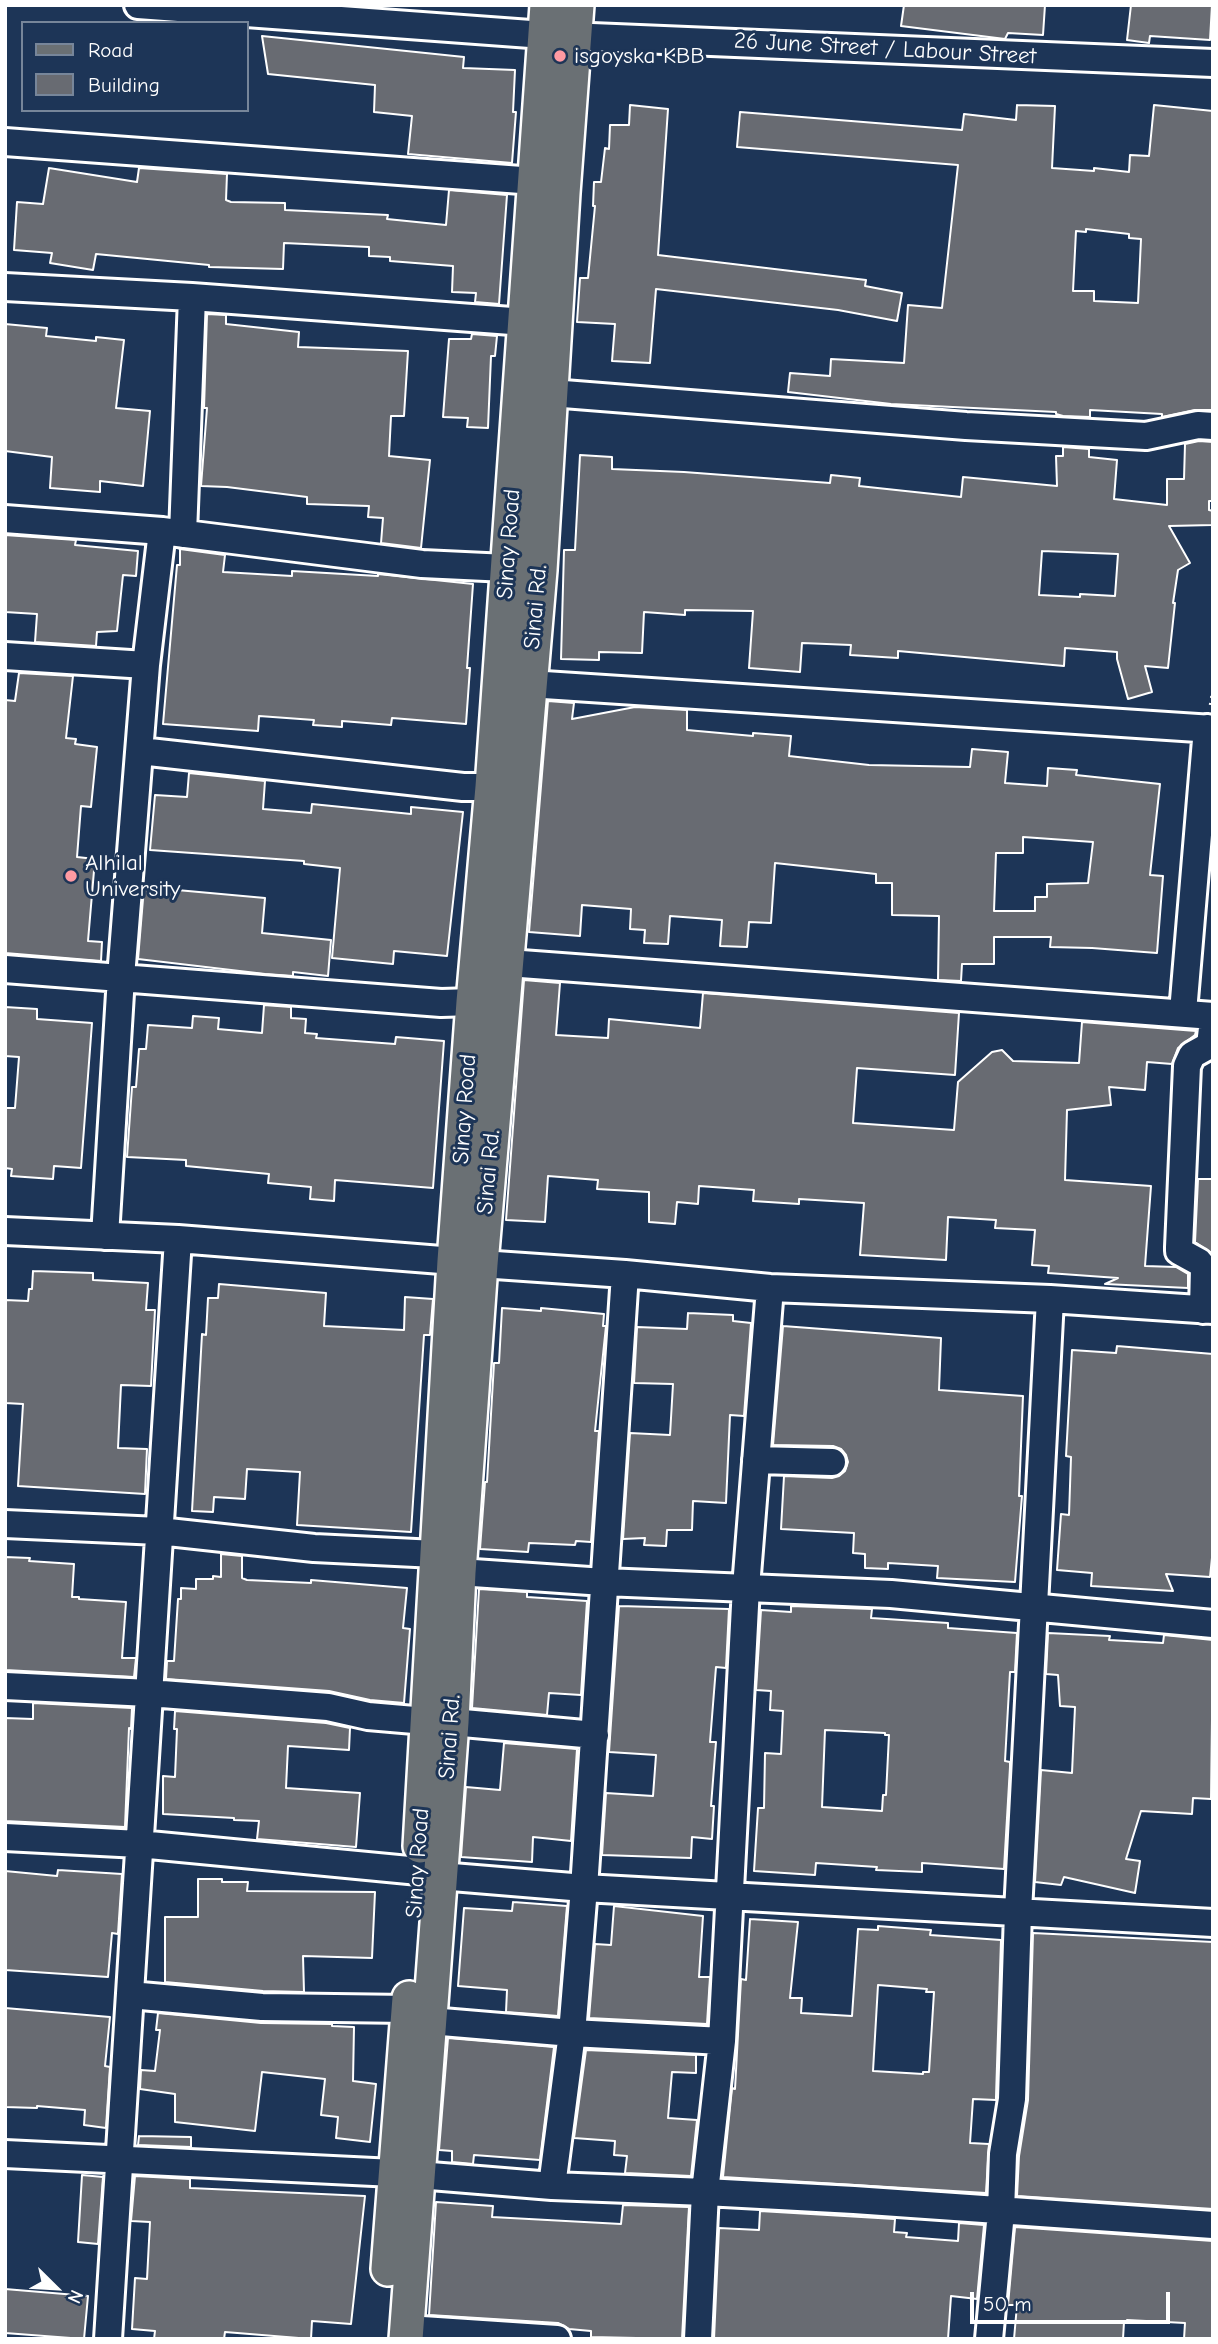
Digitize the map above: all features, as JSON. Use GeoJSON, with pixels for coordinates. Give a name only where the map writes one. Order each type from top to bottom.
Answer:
{"type":"FeatureCollection","features":[{"type":"Feature","properties":{"kind":"main road","name":"Sinay Road"},"geometry":{"type":"LineString","coordinates":[[399,2335],[406,2173],[430,1874],[447,1563],[468,1263],[473,1002],[492,787],[535,181],[560,20]]}},
{"type":"Feature","properties":{"kind":"main road","name":"Sinai Rd."},"geometry":{"type":"LineString","coordinates":[[468,1263],[508,963],[540,570],[551,393],[560,20]]}},
{"type":"Feature","properties":{"kind":"street","name":"26 June Street / Labour Street"},"geometry":{"type":"LineString","coordinates":[[138,5],[560,20],[1213,63]]}},
{"type":"Feature","properties":{"kind":"street"},"geometry":{"type":"LineString","coordinates":[[5,142],[535,181]]}},
{"type":"Feature","properties":{"kind":"street"},"geometry":{"type":"LineString","coordinates":[[5,287],[192,297],[525,322]]}},
{"type":"Feature","properties":{"kind":"street"},"geometry":{"type":"LineString","coordinates":[[105,1236],[121,977],[146,665],[172,533],[192,297]]}},
{"type":"Feature","properties":{"kind":"street"},"geometry":{"type":"LineString","coordinates":[[551,393],[966,426],[1146,436],[1199,425],[1213,426]]}},
{"type":"Feature","properties":{"kind":"street"},"geometry":{"type":"LineString","coordinates":[[5,519],[172,533],[422,564],[507,568]]}},
{"type":"Feature","properties":{"kind":"street"},"geometry":{"type":"LineString","coordinates":[[5,656],[146,665]]}},
{"type":"Feature","properties":{"kind":"street"},"geometry":{"type":"LineString","coordinates":[[530,684],[1210,729],[1183,1012]]}},
{"type":"Feature","properties":{"kind":"street"},"geometry":{"type":"LineString","coordinates":[[140,751],[463,787],[492,787]]}},
{"type":"Feature","properties":{"kind":"street"},"geometry":{"type":"LineString","coordinates":[[5,1231],[178,1239],[770,1288],[1208,1310],[1204,1268],[1199,1262],[1179,1251],[1178,1247],[1186,1066],[1192,1055],[1210,1045],[1213,1018],[1183,1012],[508,963]]}},
{"type":"Feature","properties":{"kind":"street"},"geometry":{"type":"LineString","coordinates":[[5,969],[441,1003],[473,1002]]}},
{"type":"Feature","properties":{"kind":"street"},"geometry":{"type":"LineString","coordinates":[[108,2339],[178,1239]]}},
{"type":"Feature","properties":{"kind":"street"},"geometry":{"type":"LineString","coordinates":[[552,2186],[572,2033],[584,1888],[625,1274]]}},
{"type":"Feature","properties":{"kind":"street"},"geometry":{"type":"LineString","coordinates":[[698,2339],[705,2192],[722,2041],[746,1587],[770,1288]]}},
{"type":"Feature","properties":{"kind":"street"},"geometry":{"type":"LineString","coordinates":[[989,2339],[1001,2212],[1003,2154],[1012,2099],[1018,1912],[1050,1300]]}},
{"type":"Feature","properties":{"kind":"street"},"geometry":{"type":"LineString","coordinates":[[757,1460],[832,1462]]}},
{"type":"Feature","properties":{"kind":"street"},"geometry":{"type":"LineString","coordinates":[[5,1524],[159,1531],[604,1582],[891,1594],[1213,1624]]}},
{"type":"Feature","properties":{"kind":"street"},"geometry":{"type":"LineString","coordinates":[[5,1686],[149,1693],[328,1707],[369,1716],[595,1735]]}},
{"type":"Feature","properties":{"kind":"street"},"geometry":{"type":"LineString","coordinates":[[5,1837],[139,1844],[584,1888],[1213,1923]]}},
{"type":"Feature","properties":{"kind":"street"},"geometry":{"type":"LineString","coordinates":[[130,1995],[262,2007],[419,2015],[572,2033],[722,2041]]}},
{"type":"Feature","properties":{"kind":"street"},"geometry":{"type":"LineString","coordinates":[[5,2154],[406,2173],[552,2186],[705,2192],[1213,2225]]}},
{"type":"Feature","properties":{"kind":"street"},"geometry":{"type":"LineString","coordinates":[[399,2335],[557,2339]]}},
{"type":"Feature","properties":{"kind":"building"},"geometry":{"type":"Polygon","coordinates":[[[904,5],[1045,5],[1043,35],[1008,33],[1005,39],[901,26],[904,5]]]}},
{"type":"Feature","properties":{"kind":"building"},"geometry":{"type":"Polygon","coordinates":[[[1131,5],[1212,5],[1210,40],[1150,36],[1149,43],[1127,40],[1131,5]]]}},
{"type":"Feature","properties":{"kind":"building"},"geometry":{"type":"Polygon","coordinates":[[[262,36],[464,57],[463,68],[515,70],[513,112],[516,112],[512,163],[408,154],[412,116],[374,112],[375,85],[268,74],[262,36]]]}},
{"type":"Feature","properties":{"kind":"building"},"geometry":{"type":"Polygon","coordinates":[[[630,105],[668,109],[658,255],[866,280],[865,286],[902,293],[897,321],[838,310],[656,289],[650,363],[612,361],[615,324],[577,322],[580,278],[588,278],[595,206],[594,182],[601,182],[605,148],[609,149],[610,125],[629,125],[630,105]]]}},
{"type":"Feature","properties":{"kind":"building"},"geometry":{"type":"Polygon","coordinates":[[[1017,105],[1055,106],[1052,168],[1094,171],[1094,168],[1129,172],[1130,155],[1149,156],[1154,105],[1213,111],[1213,410],[1195,410],[1162,417],[1162,414],[1090,410],[1090,417],[1063,416],[1056,412],[891,404],[788,392],[790,373],[830,376],[831,359],[904,363],[908,305],[942,308],[958,165],[737,147],[740,112],[962,130],[964,114],[1016,120],[1017,105]],[[1086,229],[1086,232],[1076,231],[1073,291],[1094,291],[1094,301],[1138,303],[1141,239],[1129,238],[1129,234],[1086,229]]]}},
{"type":"Feature","properties":{"kind":"building"},"geometry":{"type":"Polygon","coordinates":[[[49,168],[137,182],[139,168],[227,174],[226,200],[231,202],[285,203],[285,210],[388,215],[387,219],[446,225],[449,190],[507,195],[499,304],[475,302],[476,293],[452,292],[453,266],[390,261],[390,257],[369,256],[369,247],[284,243],[283,269],[209,267],[96,254],[93,270],[50,263],[52,253],[14,250],[17,202],[43,204],[49,168]]]}},
{"type":"Feature","properties":{"kind":"building"},"geometry":{"type":"Polygon","coordinates":[[[207,314],[226,315],[226,324],[299,332],[298,347],[408,351],[404,416],[391,416],[389,456],[430,460],[421,548],[381,543],[383,518],[368,517],[369,506],[307,504],[307,497],[201,486],[207,408],[204,408],[207,314]]]}},
{"type":"Feature","properties":{"kind":"building"},"geometry":{"type":"Polygon","coordinates":[[[5,324],[47,328],[46,336],[96,341],[96,337],[124,340],[116,408],[150,411],[143,486],[100,481],[100,492],[50,488],[52,457],[5,451],[5,324]]]}},
{"type":"Feature","properties":{"kind":"building"},"geometry":{"type":"Polygon","coordinates":[[[472,334],[497,336],[495,356],[491,356],[488,428],[467,427],[468,418],[443,417],[449,339],[471,339],[472,334]]]}},
{"type":"Feature","properties":{"kind":"building"},"geometry":{"type":"Polygon","coordinates":[[[1213,442],[1213,501],[1209,501],[1209,510],[1213,511],[1213,525],[1169,526],[1190,563],[1178,570],[1168,668],[1145,666],[1152,692],[1128,699],[1117,652],[1065,648],[1064,666],[898,651],[898,658],[850,655],[851,645],[802,643],[800,672],[749,668],[753,611],[685,610],[685,615],[644,612],[642,653],[599,652],[599,660],[561,659],[564,550],[575,550],[580,455],[612,457],[612,469],[830,483],[831,475],[860,478],[859,486],[961,497],[963,477],[1057,486],[1056,456],[1063,456],[1063,447],[1089,449],[1089,457],[1117,460],[1114,499],[1167,505],[1167,479],[1184,479],[1185,444],[1213,442]],[[1042,551],[1039,595],[1115,596],[1118,554],[1042,551]]]}},
{"type":"Feature","properties":{"kind":"building"},"geometry":{"type":"Polygon","coordinates":[[[5,535],[76,540],[75,545],[138,551],[136,576],[123,575],[117,631],[97,632],[96,646],[35,642],[37,614],[5,612],[5,535]]]}},
{"type":"Feature","properties":{"kind":"building"},"geometry":{"type":"Polygon","coordinates":[[[180,549],[225,555],[223,572],[292,576],[292,571],[378,574],[473,584],[466,724],[392,718],[391,725],[342,721],[342,727],[313,725],[314,720],[259,716],[258,731],[163,724],[180,549]]]}},
{"type":"Feature","properties":{"kind":"building"},"geometry":{"type":"Polygon","coordinates":[[[19,673],[73,676],[66,738],[76,739],[75,744],[97,747],[91,807],[81,806],[77,857],[95,859],[88,941],[102,942],[101,961],[5,953],[5,700],[15,701],[19,673]]]}},
{"type":"Feature","properties":{"kind":"building"},"geometry":{"type":"Polygon","coordinates":[[[548,701],[574,703],[572,719],[635,707],[687,710],[687,730],[753,736],[753,733],[791,736],[789,756],[869,765],[970,767],[972,749],[1008,752],[1005,783],[1047,786],[1048,768],[1077,770],[1076,775],[1160,784],[1150,875],[1163,876],[1157,953],[1050,947],[1051,937],[994,937],[994,964],[962,964],[961,981],[938,980],[939,916],[892,915],[892,883],[876,883],[876,874],[775,863],[771,923],[749,922],[747,947],[720,946],[722,920],[670,916],[668,944],[644,943],[645,930],[630,929],[631,909],[582,905],[580,936],[529,932],[548,701]],[[1023,837],[1023,853],[996,853],[994,911],[1035,911],[1035,897],[1047,897],[1047,884],[1088,883],[1093,842],[1023,837]]]}},
{"type":"Feature","properties":{"kind":"building"},"geometry":{"type":"Polygon","coordinates":[[[189,773],[265,781],[263,809],[311,813],[312,804],[411,814],[411,807],[463,812],[447,956],[394,951],[393,964],[332,958],[340,868],[304,864],[304,861],[150,850],[155,795],[187,797],[189,773]]]}},
{"type":"Feature","properties":{"kind":"building"},"geometry":{"type":"Polygon","coordinates":[[[144,887],[265,898],[262,933],[331,940],[328,976],[293,972],[293,976],[265,974],[138,959],[144,887]]]}},
{"type":"Feature","properties":{"kind":"building"},"geometry":{"type":"Polygon","coordinates":[[[524,980],[560,983],[556,1035],[608,1038],[609,1019],[700,1028],[703,993],[959,1013],[955,1075],[857,1068],[853,1123],[954,1130],[958,1082],[992,1052],[1002,1050],[1013,1061],[1079,1063],[1082,1022],[1196,1031],[1195,1035],[1178,1048],[1172,1064],[1147,1062],[1145,1090],[1109,1087],[1111,1105],[1067,1110],[1065,1180],[1151,1186],[1145,1266],[1176,1267],[1188,1274],[1188,1288],[1105,1284],[1118,1278],[1048,1273],[1049,1266],[1032,1265],[1035,1230],[995,1228],[996,1220],[948,1217],[946,1260],[860,1255],[864,1203],[799,1199],[799,1204],[753,1201],[754,1190],[699,1186],[698,1204],[677,1202],[675,1224],[649,1222],[649,1192],[597,1189],[598,1180],[548,1176],[545,1222],[506,1220],[524,980]]]}},
{"type":"Feature","properties":{"kind":"building"},"geometry":{"type":"Polygon","coordinates":[[[264,1005],[291,1007],[291,1018],[306,1019],[305,1033],[317,1034],[316,1038],[395,1044],[396,1037],[444,1041],[433,1188],[335,1180],[334,1201],[310,1199],[311,1187],[268,1183],[269,1174],[186,1166],[186,1160],[127,1157],[132,1087],[136,1087],[139,1049],[146,1049],[148,1025],[192,1028],[193,1016],[219,1018],[218,1029],[262,1033],[264,1005]]]}},
{"type":"Feature","properties":{"kind":"building"},"geometry":{"type":"Polygon","coordinates":[[[5,1007],[37,1009],[37,1019],[92,1023],[81,1168],[54,1166],[53,1179],[11,1176],[12,1169],[5,1168],[5,1108],[15,1108],[19,1057],[5,1056],[5,1007]]]}},
{"type":"Feature","properties":{"kind":"building"},"geometry":{"type":"Polygon","coordinates":[[[1198,1179],[1213,1179],[1213,1254],[1195,1242],[1198,1179]]]}},
{"type":"Feature","properties":{"kind":"building"},"geometry":{"type":"Polygon","coordinates":[[[33,1271],[93,1273],[93,1280],[148,1283],[146,1310],[155,1310],[151,1386],[121,1385],[118,1448],[147,1449],[145,1494],[18,1486],[23,1404],[5,1403],[5,1300],[28,1301],[33,1271]]]}},
{"type":"Feature","properties":{"kind":"building"},"geometry":{"type":"Polygon","coordinates":[[[219,1284],[326,1293],[324,1326],[404,1330],[405,1297],[433,1299],[430,1335],[424,1335],[411,1532],[297,1525],[300,1472],[247,1469],[245,1499],[214,1497],[213,1512],[192,1511],[202,1334],[206,1335],[208,1298],[218,1298],[219,1284]]]}},
{"type":"Feature","properties":{"kind":"building"},"geometry":{"type":"Polygon","coordinates":[[[502,1308],[541,1311],[541,1308],[604,1314],[603,1326],[606,1326],[595,1431],[599,1431],[591,1542],[576,1541],[575,1545],[529,1543],[528,1552],[480,1549],[494,1363],[499,1363],[502,1308]]]}},
{"type":"Feature","properties":{"kind":"building"},"geometry":{"type":"Polygon","coordinates":[[[688,1313],[733,1315],[733,1321],[751,1323],[744,1416],[730,1415],[726,1503],[693,1501],[692,1530],[667,1530],[666,1546],[644,1545],[645,1538],[623,1539],[630,1433],[670,1435],[673,1384],[634,1383],[637,1327],[687,1329],[688,1313]]]}},
{"type":"Feature","properties":{"kind":"building"},"geometry":{"type":"Polygon","coordinates":[[[783,1326],[941,1338],[939,1390],[1023,1396],[1019,1496],[1022,1496],[1015,1582],[937,1578],[938,1566],[888,1563],[888,1569],[865,1568],[865,1554],[853,1553],[854,1533],[781,1529],[784,1476],[832,1478],[845,1471],[848,1462],[841,1449],[833,1446],[773,1445],[783,1326]]]}},
{"type":"Feature","properties":{"kind":"building"},"geometry":{"type":"Polygon","coordinates":[[[1117,1346],[1213,1354],[1213,1548],[1210,1577],[1166,1574],[1173,1591],[1091,1586],[1092,1573],[1057,1570],[1061,1514],[1069,1515],[1071,1457],[1066,1456],[1072,1350],[1116,1353],[1117,1346]]]}},
{"type":"Feature","properties":{"kind":"building"},"geometry":{"type":"Polygon","coordinates":[[[221,1554],[242,1556],[242,1578],[247,1580],[311,1583],[311,1580],[407,1588],[403,1628],[410,1629],[404,1703],[370,1700],[329,1691],[166,1679],[167,1661],[174,1661],[181,1588],[196,1589],[196,1579],[221,1577],[221,1554]]]}},
{"type":"Feature","properties":{"kind":"building"},"geometry":{"type":"Polygon","coordinates":[[[5,1557],[74,1564],[72,1597],[126,1602],[122,1658],[136,1658],[134,1677],[5,1670],[5,1557]]]}},
{"type":"Feature","properties":{"kind":"building"},"geometry":{"type":"Polygon","coordinates":[[[479,1589],[527,1592],[527,1597],[587,1601],[581,1695],[549,1693],[547,1715],[472,1708],[479,1589]]]}},
{"type":"Feature","properties":{"kind":"building"},"geometry":{"type":"Polygon","coordinates":[[[619,1606],[729,1609],[726,1668],[716,1667],[710,1742],[716,1742],[711,1806],[714,1806],[712,1839],[692,1837],[691,1858],[602,1855],[606,1793],[653,1796],[656,1755],[609,1752],[619,1606]]]}},
{"type":"Feature","properties":{"kind":"building"},"geometry":{"type":"Polygon","coordinates":[[[791,1606],[872,1609],[871,1618],[948,1623],[948,1628],[1017,1633],[1015,1672],[1010,1672],[1005,1761],[1010,1762],[1010,1767],[1004,1869],[922,1863],[922,1872],[816,1863],[815,1875],[754,1871],[758,1808],[764,1808],[765,1753],[781,1754],[783,1711],[770,1710],[771,1691],[756,1690],[761,1610],[791,1612],[791,1606]],[[825,1730],[822,1807],[882,1811],[883,1795],[886,1795],[889,1735],[825,1730]]]}},
{"type":"Feature","properties":{"kind":"building"},"geometry":{"type":"Polygon","coordinates":[[[1048,1633],[1110,1636],[1109,1640],[1163,1643],[1164,1635],[1213,1640],[1211,1799],[1193,1798],[1192,1814],[1141,1811],[1126,1859],[1140,1861],[1135,1893],[1064,1877],[1061,1885],[1035,1882],[1041,1770],[1072,1773],[1075,1707],[1060,1706],[1058,1675],[1046,1674],[1048,1633]]]}},
{"type":"Feature","properties":{"kind":"building"},"geometry":{"type":"Polygon","coordinates":[[[33,1703],[132,1708],[125,1827],[5,1821],[5,1718],[33,1719],[33,1703]]]}},
{"type":"Feature","properties":{"kind":"building"},"geometry":{"type":"Polygon","coordinates":[[[175,1711],[326,1723],[350,1728],[349,1750],[288,1746],[286,1788],[360,1793],[356,1847],[257,1839],[259,1821],[163,1814],[163,1776],[175,1777],[175,1711]]]}},
{"type":"Feature","properties":{"kind":"building"},"geometry":{"type":"Polygon","coordinates":[[[504,1743],[577,1749],[571,1841],[533,1837],[532,1862],[461,1857],[466,1787],[500,1790],[504,1743]]]}},
{"type":"Feature","properties":{"kind":"building"},"geometry":{"type":"Polygon","coordinates":[[[58,1870],[122,1874],[118,1934],[112,1933],[108,1977],[5,1970],[5,1871],[57,1876],[58,1870]]]}},
{"type":"Feature","properties":{"kind":"building"},"geometry":{"type":"Polygon","coordinates":[[[198,1879],[248,1882],[247,1891],[375,1892],[372,1958],[303,1956],[304,1992],[165,1982],[165,1917],[198,1917],[198,1879]]]}},
{"type":"Feature","properties":{"kind":"building"},"geometry":{"type":"Polygon","coordinates":[[[513,1902],[567,1906],[558,2016],[506,2012],[507,1990],[458,1986],[464,1908],[512,1911],[513,1902]]]}},
{"type":"Feature","properties":{"kind":"building"},"geometry":{"type":"Polygon","coordinates":[[[614,1906],[703,1916],[699,1977],[710,1977],[707,2024],[589,2018],[595,1944],[611,1945],[614,1906]]]}},
{"type":"Feature","properties":{"kind":"building"},"geometry":{"type":"Polygon","coordinates":[[[750,1919],[798,1922],[790,1998],[802,1998],[801,2013],[852,2016],[858,1929],[878,1930],[878,1926],[931,1930],[930,1935],[1001,1940],[996,2100],[973,2099],[970,2143],[989,2144],[986,2193],[723,2177],[732,2088],[735,2089],[741,1979],[746,1980],[750,1919]],[[878,1985],[873,2071],[923,2074],[929,2072],[934,1992],[926,1992],[927,1989],[878,1985]]]}},
{"type":"Feature","properties":{"kind":"building"},"geometry":{"type":"Polygon","coordinates":[[[1033,1933],[1213,1942],[1213,2209],[1017,2196],[1019,2156],[1028,2100],[1033,1933]]]}},
{"type":"Feature","properties":{"kind":"building"},"geometry":{"type":"Polygon","coordinates":[[[5,2008],[110,2017],[105,2066],[110,2067],[106,2128],[84,2125],[85,2110],[37,2106],[5,2107],[5,2008]]]}},
{"type":"Feature","properties":{"kind":"building"},"geometry":{"type":"Polygon","coordinates":[[[158,2013],[261,2023],[354,2027],[353,2081],[376,2084],[370,2142],[336,2138],[338,2117],[321,2115],[325,2079],[262,2072],[255,2131],[175,2122],[175,2094],[140,2089],[141,2070],[155,2071],[160,2030],[156,2030],[158,2013]]]}},
{"type":"Feature","properties":{"kind":"building"},"geometry":{"type":"Polygon","coordinates":[[[448,2038],[554,2047],[540,2160],[474,2155],[473,2164],[452,2162],[452,2151],[439,2150],[448,2038]]]}},
{"type":"Feature","properties":{"kind":"building"},"geometry":{"type":"Polygon","coordinates":[[[586,2050],[696,2055],[696,2073],[672,2072],[668,2118],[697,2120],[691,2176],[625,2173],[627,2156],[614,2155],[615,2141],[574,2138],[586,2050]]]}},
{"type":"Feature","properties":{"kind":"building"},"geometry":{"type":"Polygon","coordinates":[[[139,2136],[191,2137],[191,2147],[138,2145],[139,2136]]]}},
{"type":"Feature","properties":{"kind":"building"},"geometry":{"type":"Polygon","coordinates":[[[82,2175],[103,2177],[98,2244],[78,2242],[82,2175]]]}},
{"type":"Feature","properties":{"kind":"building"},"geometry":{"type":"Polygon","coordinates":[[[135,2176],[190,2179],[190,2188],[365,2196],[351,2324],[312,2321],[311,2339],[225,2332],[224,2339],[154,2339],[155,2331],[132,2329],[135,2278],[147,2279],[150,2222],[131,2221],[135,2176]]]}},
{"type":"Feature","properties":{"kind":"building"},"geometry":{"type":"Polygon","coordinates":[[[436,2202],[493,2206],[492,2217],[621,2224],[623,2205],[689,2207],[682,2339],[591,2337],[591,2331],[569,2329],[558,2323],[429,2315],[436,2202]]]}},
{"type":"Feature","properties":{"kind":"building"},"geometry":{"type":"Polygon","coordinates":[[[760,2211],[895,2219],[894,2232],[907,2233],[906,2237],[958,2241],[959,2223],[984,2225],[977,2299],[951,2296],[948,2339],[714,2339],[719,2228],[759,2230],[760,2211]]]}},
{"type":"Feature","properties":{"kind":"building"},"geometry":{"type":"Polygon","coordinates":[[[1015,2227],[1213,2241],[1213,2339],[1184,2339],[1185,2323],[1127,2320],[1124,2322],[1123,2339],[1014,2339],[1017,2305],[1008,2305],[1015,2227]]]}},
{"type":"Feature","properties":{"kind":"building"},"geometry":{"type":"Polygon","coordinates":[[[5,2289],[88,2296],[84,2339],[5,2333],[5,2289]]]}},
{"type":"Feature","properties":{"kind":"place","name":"isgoyska KBB"},"geometry":{"type":"Point","coordinates":[560,56]}},
{"type":"Feature","properties":{"kind":"place","name":"Alhilal University"},"geometry":{"type":"Point","coordinates":[71,876]}}]}
